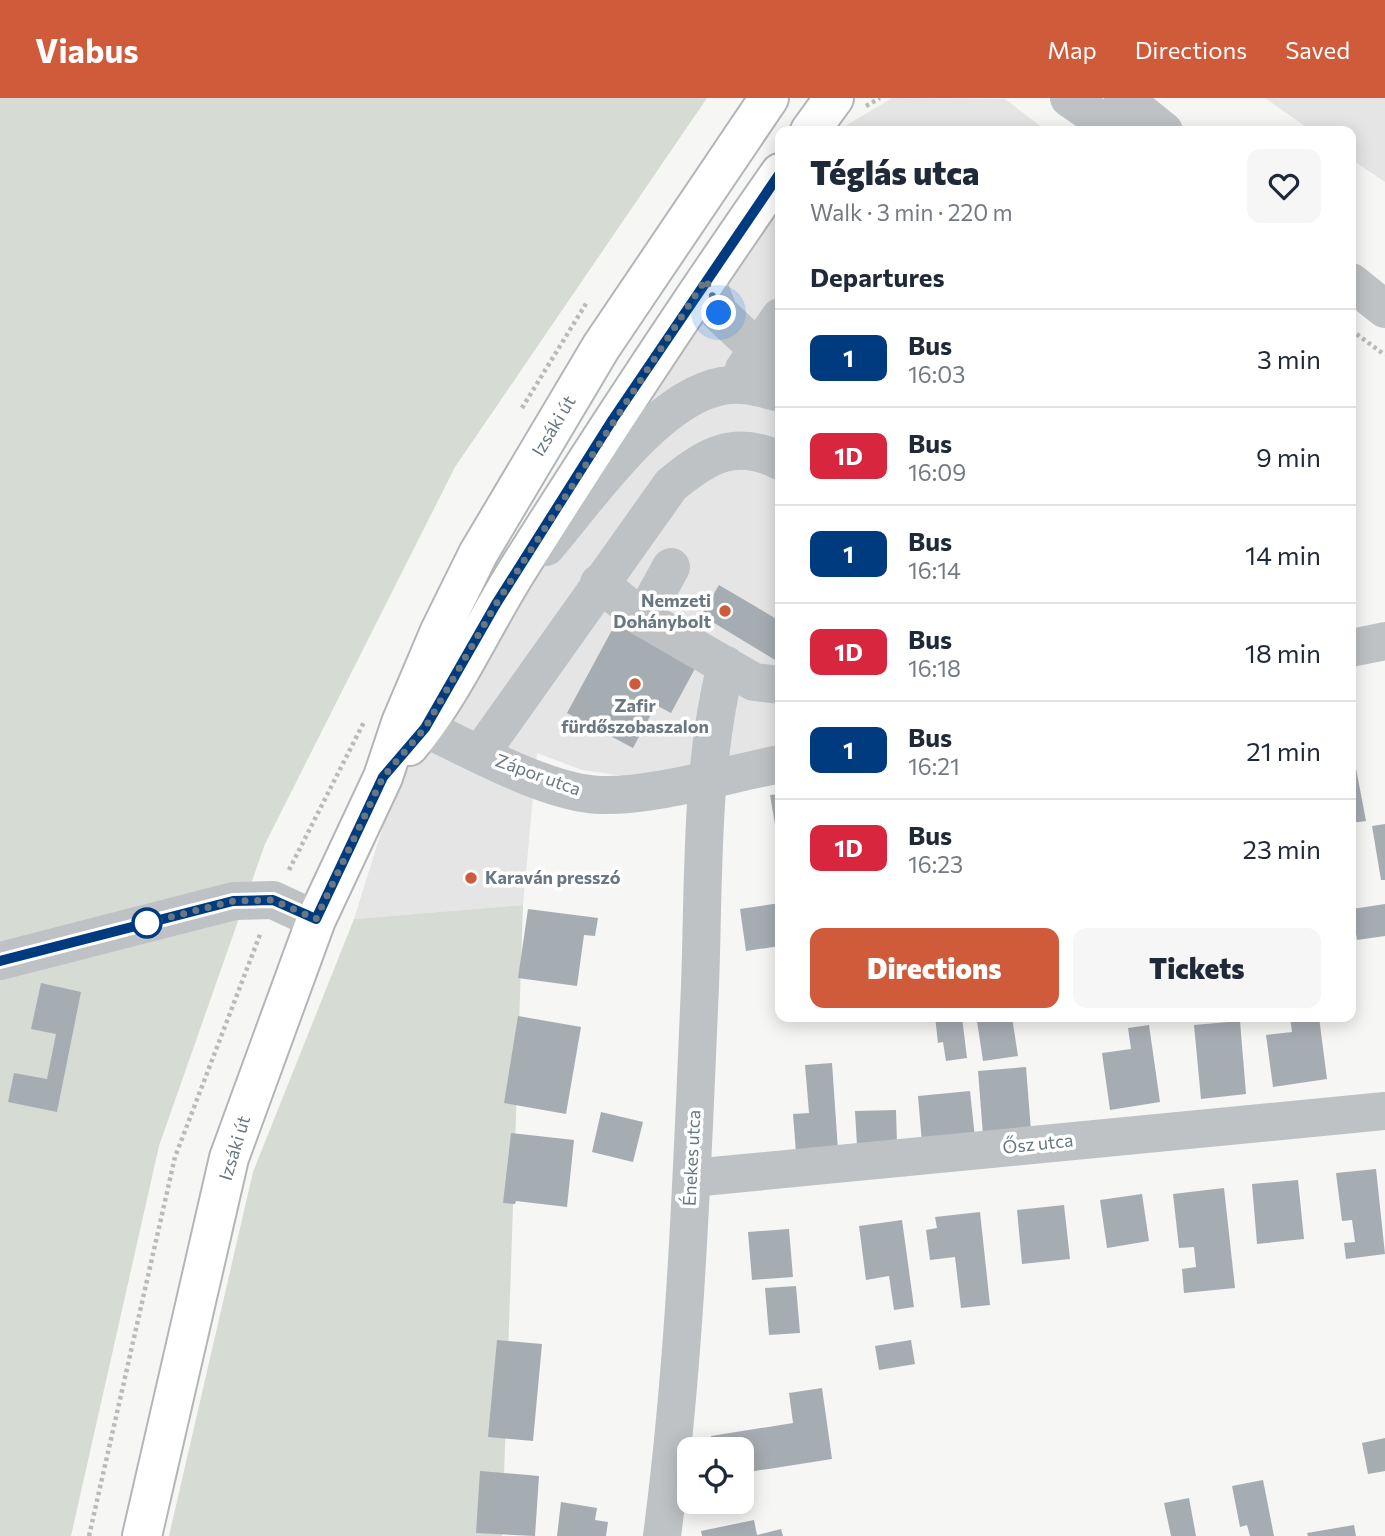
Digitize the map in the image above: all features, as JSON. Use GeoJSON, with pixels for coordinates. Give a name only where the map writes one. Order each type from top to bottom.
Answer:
{"type":"FeatureCollection","features":[{"type":"Feature","properties":{"kind":"main road","name":"Izsáki út"},"geometry":{"type":"LineString","coordinates":[[142,1536],[229,1158],[316,919],[383,777],[401,723],[440,631],[478,554],[601,347],[769,98]]}},
{"type":"Feature","properties":{"kind":"main road"},"geometry":{"type":"LineString","coordinates":[[817,126],[850,102]]}},
{"type":"Feature","properties":{"kind":"main road","name":"Izsáki út"},"geometry":{"type":"LineString","coordinates":[[383,777],[425,728],[496,604],[706,279],[775,180]]}},
{"type":"Feature","properties":{"kind":"street"},"geometry":{"type":"LineString","coordinates":[[1069,98],[1108,126]]}},
{"type":"Feature","properties":{"kind":"street"},"geometry":{"type":"LineString","coordinates":[[1123,98],[1158,126]]}},
{"type":"Feature","properties":{"kind":"street"},"geometry":{"type":"LineString","coordinates":[[706,279],[719,313],[769,360]]}},
{"type":"Feature","properties":{"kind":"street"},"geometry":{"type":"LineString","coordinates":[[1356,286],[1385,309]]}},
{"type":"Feature","properties":{"kind":"street"},"geometry":{"type":"LineString","coordinates":[[1356,299],[1385,318]]}},
{"type":"Feature","properties":{"kind":"street"},"geometry":{"type":"LineString","coordinates":[[769,360],[775,337]]}},
{"type":"Feature","properties":{"kind":"street"},"geometry":{"type":"LineString","coordinates":[[723,385],[743,370],[769,360]]}},
{"type":"Feature","properties":{"kind":"street"},"geometry":{"type":"LineString","coordinates":[[496,604],[662,415],[699,392],[723,385],[749,384],[775,392]]}},
{"type":"Feature","properties":{"kind":"street"},"geometry":{"type":"LineString","coordinates":[[480,754],[670,485],[703,458],[742,450],[764,453],[775,458]]}},
{"type":"Feature","properties":{"kind":"street"},"geometry":{"type":"LineString","coordinates":[[643,618],[671,567]]}},
{"type":"Feature","properties":{"kind":"street"},"geometry":{"type":"LineString","coordinates":[[599,583],[643,618],[754,682],[775,684]]}},
{"type":"Feature","properties":{"kind":"street"},"geometry":{"type":"LineString","coordinates":[[1356,647],[1385,641]]}},
{"type":"Feature","properties":{"kind":"street","name":"Énekes utca"},"geometry":{"type":"LineString","coordinates":[[662,1536],[669,1483],[692,1178],[708,779],[715,710],[726,665]]}},
{"type":"Feature","properties":{"kind":"street","name":"Zápor utca"},"geometry":{"type":"LineString","coordinates":[[425,728],[480,754],[572,790],[600,795],[633,793],[775,765]]}},
{"type":"Feature","properties":{"kind":"street"},"geometry":{"type":"LineString","coordinates":[[0,961],[233,901],[273,900],[316,919]]}},
{"type":"Feature","properties":{"kind":"street","name":"Ősz utca"},"geometry":{"type":"LineString","coordinates":[[692,1178],[1385,1111]]}},
{"type":"Feature","properties":{"kind":"path"},"geometry":{"type":"LineString","coordinates":[[850,102],[880,98]]}},
{"type":"Feature","properties":{"kind":"path"},"geometry":{"type":"LineString","coordinates":[[1356,334],[1385,355]]}},
{"type":"Feature","properties":{"kind":"path"},"geometry":{"type":"LineString","coordinates":[[89,1536],[175,1157],[273,900]]}},
{"type":"Feature","properties":{"kind":"shaded area"},"geometry":{"type":"Polygon","coordinates":[[[0,98],[707,98],[455,467],[265,844],[159,1146],[71,1536],[0,1536],[0,98]]]}},
{"type":"Feature","properties":{"kind":"shaded area"},"geometry":{"type":"Polygon","coordinates":[[[892,98],[1005,99],[1040,126],[845,126],[892,98]]]}},
{"type":"Feature","properties":{"kind":"shaded area"},"geometry":{"type":"Polygon","coordinates":[[[1265,98],[1385,98],[1385,182],[1356,162],[1356,126],[1305,126],[1265,98]]]}},
{"type":"Feature","properties":{"kind":"shaded area"},"geometry":{"type":"Polygon","coordinates":[[[775,213],[775,747],[631,777],[582,770],[537,753],[523,905],[354,919],[394,791],[686,332],[775,213]]]}},
{"type":"Feature","properties":{"kind":"shaded area"},"geometry":{"type":"Polygon","coordinates":[[[523,905],[502,1536],[169,1536],[253,1172],[354,919],[523,905]]]}},
{"type":"Feature","properties":{"kind":"building"},"geometry":{"type":"Polygon","coordinates":[[[719,585],[775,618],[775,660],[701,615],[719,585]]]}},
{"type":"Feature","properties":{"kind":"building","name":"Zafir fürdőszobaszalon"},"geometry":{"type":"Polygon","coordinates":[[[618,619],[698,663],[671,713],[656,705],[633,748],[567,713],[618,619]]]}},
{"type":"Feature","properties":{"kind":"building"},"geometry":{"type":"Polygon","coordinates":[[[1356,768],[1366,821],[1356,822],[1356,768]]]}},
{"type":"Feature","properties":{"kind":"building"},"geometry":{"type":"Polygon","coordinates":[[[775,794],[775,824],[770,795],[775,794]]]}},
{"type":"Feature","properties":{"kind":"building"},"geometry":{"type":"Polygon","coordinates":[[[1385,824],[1385,880],[1381,880],[1372,826],[1385,824]]]}},
{"type":"Feature","properties":{"kind":"building"},"geometry":{"type":"Polygon","coordinates":[[[775,904],[775,947],[746,951],[740,909],[775,904]]]}},
{"type":"Feature","properties":{"kind":"building"},"geometry":{"type":"Polygon","coordinates":[[[1385,904],[1385,936],[1357,940],[1356,908],[1385,904]]]}},
{"type":"Feature","properties":{"kind":"building"},"geometry":{"type":"Polygon","coordinates":[[[528,909],[598,918],[595,936],[584,935],[577,986],[518,978],[528,909]]]}},
{"type":"Feature","properties":{"kind":"building"},"geometry":{"type":"Polygon","coordinates":[[[41,983],[81,992],[57,1112],[8,1102],[14,1073],[47,1079],[56,1034],[31,1029],[41,983]]]}},
{"type":"Feature","properties":{"kind":"building"},"geometry":{"type":"Polygon","coordinates":[[[518,1016],[581,1027],[566,1114],[504,1103],[518,1016]]]}},
{"type":"Feature","properties":{"kind":"building"},"geometry":{"type":"Polygon","coordinates":[[[936,1022],[963,1022],[967,1058],[946,1061],[943,1042],[938,1043],[936,1022]]]}},
{"type":"Feature","properties":{"kind":"building"},"geometry":{"type":"Polygon","coordinates":[[[977,1022],[1013,1022],[1018,1056],[983,1061],[977,1022]]]}},
{"type":"Feature","properties":{"kind":"building"},"geometry":{"type":"Polygon","coordinates":[[[1240,1022],[1246,1094],[1201,1099],[1194,1025],[1240,1022]]]}},
{"type":"Feature","properties":{"kind":"building"},"geometry":{"type":"Polygon","coordinates":[[[1291,1022],[1320,1022],[1327,1079],[1273,1087],[1266,1035],[1292,1032],[1291,1022]]]}},
{"type":"Feature","properties":{"kind":"building"},"geometry":{"type":"Polygon","coordinates":[[[1149,1025],[1160,1102],[1110,1110],[1102,1053],[1131,1049],[1128,1028],[1149,1025]]]}},
{"type":"Feature","properties":{"kind":"building"},"geometry":{"type":"Polygon","coordinates":[[[832,1063],[838,1150],[796,1153],[793,1114],[809,1113],[805,1065],[832,1063]]]}},
{"type":"Feature","properties":{"kind":"building"},"geometry":{"type":"Polygon","coordinates":[[[1026,1067],[1031,1131],[983,1135],[978,1071],[1026,1067]]]}},
{"type":"Feature","properties":{"kind":"building"},"geometry":{"type":"Polygon","coordinates":[[[970,1091],[975,1138],[922,1143],[918,1096],[970,1091]]]}},
{"type":"Feature","properties":{"kind":"building"},"geometry":{"type":"Polygon","coordinates":[[[896,1110],[897,1144],[857,1146],[855,1111],[896,1110]]]}},
{"type":"Feature","properties":{"kind":"building"},"geometry":{"type":"Polygon","coordinates":[[[601,1112],[643,1122],[633,1162],[592,1152],[601,1112]]]}},
{"type":"Feature","properties":{"kind":"building"},"geometry":{"type":"Polygon","coordinates":[[[511,1133],[574,1140],[567,1207],[516,1201],[515,1204],[503,1203],[511,1133]]]}},
{"type":"Feature","properties":{"kind":"building"},"geometry":{"type":"Polygon","coordinates":[[[1376,1169],[1385,1254],[1346,1259],[1344,1243],[1355,1242],[1352,1220],[1342,1221],[1336,1173],[1376,1169]]]}},
{"type":"Feature","properties":{"kind":"building"},"geometry":{"type":"Polygon","coordinates":[[[1298,1180],[1304,1239],[1257,1244],[1252,1184],[1298,1180]]]}},
{"type":"Feature","properties":{"kind":"building"},"geometry":{"type":"Polygon","coordinates":[[[1224,1188],[1235,1288],[1184,1293],[1182,1269],[1196,1267],[1194,1247],[1179,1248],[1173,1194],[1224,1188]]]}},
{"type":"Feature","properties":{"kind":"building"},"geometry":{"type":"Polygon","coordinates":[[[1142,1194],[1149,1241],[1107,1248],[1100,1200],[1142,1194]]]}},
{"type":"Feature","properties":{"kind":"building"},"geometry":{"type":"Polygon","coordinates":[[[1064,1205],[1070,1259],[1022,1264],[1017,1210],[1064,1205]]]}},
{"type":"Feature","properties":{"kind":"building"},"geometry":{"type":"Polygon","coordinates":[[[980,1212],[990,1305],[961,1308],[955,1257],[930,1260],[926,1230],[937,1228],[935,1217],[980,1212]]]}},
{"type":"Feature","properties":{"kind":"building"},"geometry":{"type":"Polygon","coordinates":[[[902,1220],[914,1307],[894,1310],[889,1276],[866,1280],[859,1226],[902,1220]]]}},
{"type":"Feature","properties":{"kind":"building"},"geometry":{"type":"Polygon","coordinates":[[[789,1229],[793,1277],[752,1280],[748,1232],[789,1229]]]}},
{"type":"Feature","properties":{"kind":"building"},"geometry":{"type":"Polygon","coordinates":[[[796,1286],[800,1333],[769,1335],[765,1288],[796,1286]]]}},
{"type":"Feature","properties":{"kind":"building"},"geometry":{"type":"Polygon","coordinates":[[[497,1340],[542,1344],[533,1441],[488,1437],[497,1340]]]}},
{"type":"Feature","properties":{"kind":"building"},"geometry":{"type":"Polygon","coordinates":[[[911,1340],[915,1364],[879,1370],[875,1346],[911,1340]]]}},
{"type":"Feature","properties":{"kind":"building"},"geometry":{"type":"Polygon","coordinates":[[[822,1388],[832,1459],[754,1471],[754,1437],[711,1437],[793,1423],[789,1393],[822,1388]]]}},
{"type":"Feature","properties":{"kind":"building"},"geometry":{"type":"Polygon","coordinates":[[[1385,1438],[1385,1471],[1368,1474],[1362,1443],[1385,1438]]]}},
{"type":"Feature","properties":{"kind":"building"},"geometry":{"type":"Polygon","coordinates":[[[480,1471],[539,1476],[535,1536],[476,1533],[480,1471]]]}},
{"type":"Feature","properties":{"kind":"building"},"geometry":{"type":"Polygon","coordinates":[[[1263,1480],[1274,1536],[1250,1536],[1247,1525],[1240,1527],[1232,1486],[1263,1480]]]}},
{"type":"Feature","properties":{"kind":"building"},"geometry":{"type":"Polygon","coordinates":[[[1189,1498],[1196,1536],[1171,1536],[1164,1503],[1189,1498]]]}},
{"type":"Feature","properties":{"kind":"building"},"geometry":{"type":"Polygon","coordinates":[[[561,1502],[597,1508],[595,1520],[608,1522],[606,1536],[557,1536],[561,1502]]]}},
{"type":"Feature","properties":{"kind":"building"},"geometry":{"type":"Polygon","coordinates":[[[754,1520],[757,1535],[781,1529],[783,1536],[702,1536],[701,1531],[754,1520]]]}},
{"type":"Feature","properties":{"kind":"building"},"geometry":{"type":"Polygon","coordinates":[[[1354,1525],[1356,1536],[1308,1536],[1307,1533],[1354,1525]]]}},
{"type":"Feature","properties":{"kind":"bus line","name":"1"},"geometry":{"type":"LineString","coordinates":[[0,961],[233,901],[273,900],[316,919],[383,777],[425,728],[496,604],[613,419],[775,180]]}},
{"type":"Feature","properties":{"kind":"place","name":"Nemzeti Dohánybolt"},"geometry":{"type":"Point","coordinates":[725,611]}},
{"type":"Feature","properties":{"kind":"place","name":"Zafir fürdőszobaszalon"},"geometry":{"type":"Point","coordinates":[635,684]}},
{"type":"Feature","properties":{"kind":"place","name":"Karaván presszó"},"geometry":{"type":"Point","coordinates":[471,878]}},
{"type":"Feature","properties":{"kind":"route"},"geometry":{"type":"LineString","coordinates":[[147,923],[233,901],[273,900],[316,919],[383,777],[425,728],[496,604],[613,419],[706,279],[719,313]]}}]}
